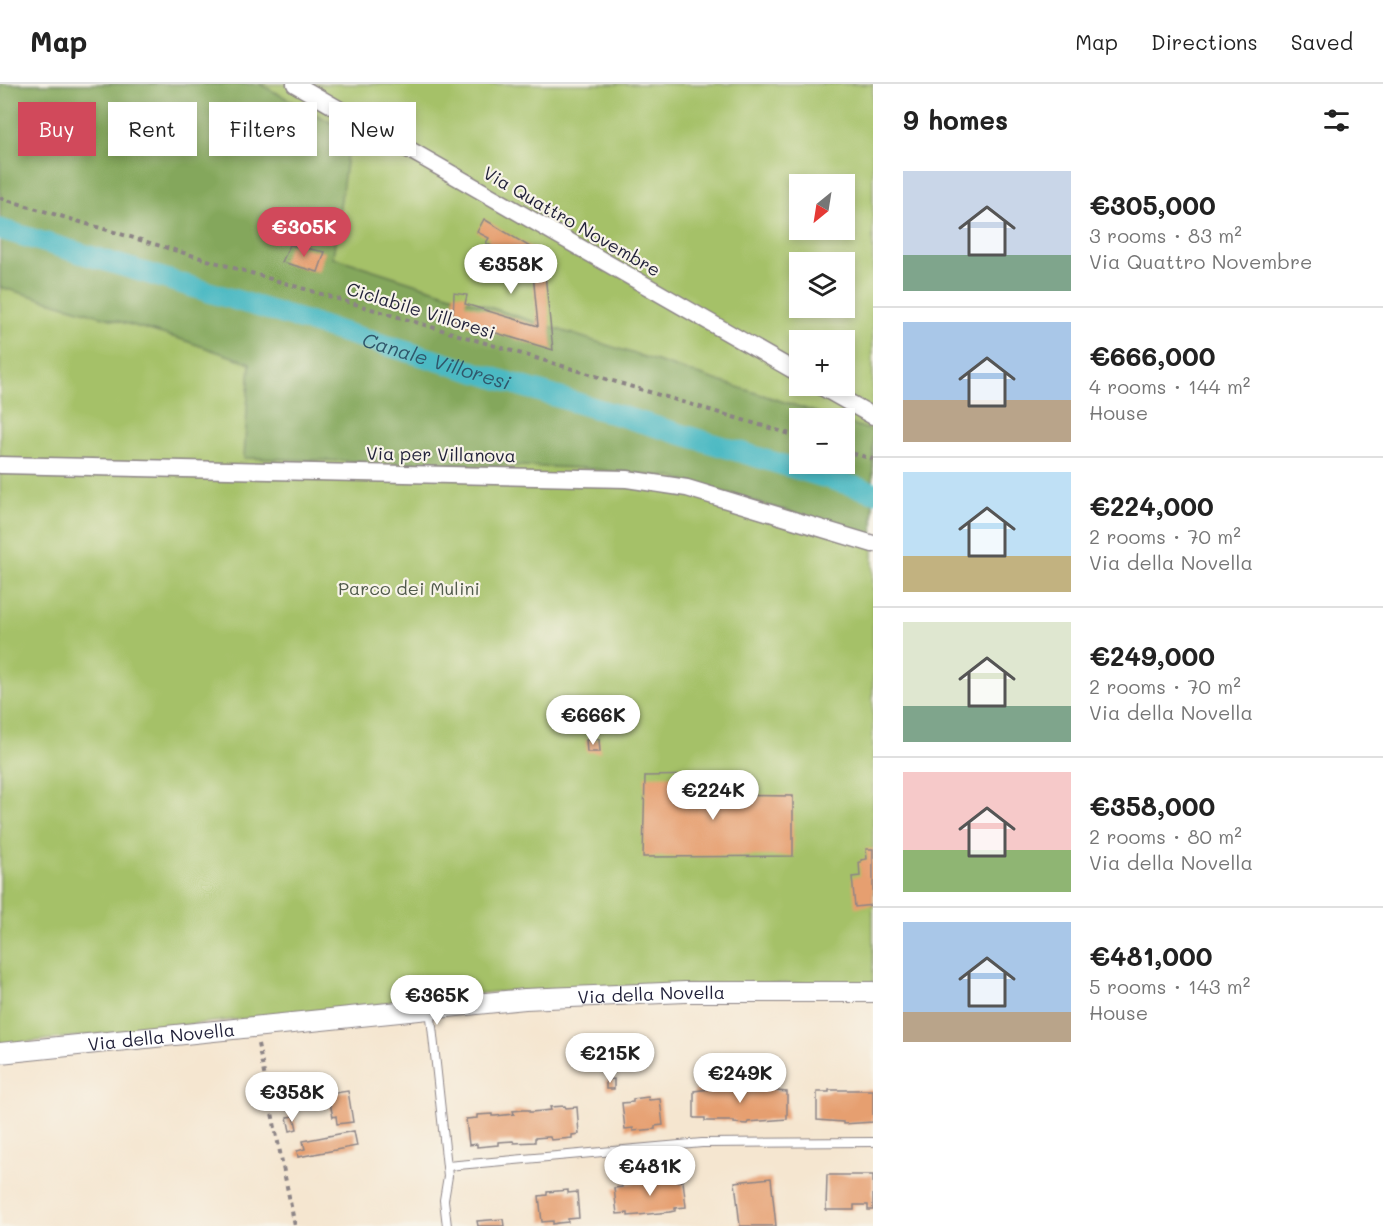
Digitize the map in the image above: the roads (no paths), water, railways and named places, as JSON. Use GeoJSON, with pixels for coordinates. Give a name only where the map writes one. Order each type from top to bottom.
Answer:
{"type":"FeatureCollection","features":[{"type":"Feature","properties":{"kind":"street","name":"Via Quattro Novembre"},"geometry":{"type":"LineString","coordinates":[[295,84],[789,368]]}},
{"type":"Feature","properties":{"kind":"street"},"geometry":{"type":"LineString","coordinates":[[838,396],[873,416]]}},
{"type":"Feature","properties":{"kind":"street","name":"Via per Villanova"},"geometry":{"type":"LineString","coordinates":[[0,465],[627,479],[697,491],[873,544]]}},
{"type":"Feature","properties":{"kind":"street","name":"Via della Novella"},"geometry":{"type":"LineString","coordinates":[[0,1053],[525,999],[632,994],[873,992]]}},
{"type":"Feature","properties":{"kind":"lane"},"geometry":{"type":"LineString","coordinates":[[430,1008],[448,1176],[444,1200],[447,1226]]}},
{"type":"Feature","properties":{"kind":"lane"},"geometry":{"type":"LineString","coordinates":[[447,1166],[702,1143],[873,1142]]}},
{"type":"Feature","properties":{"kind":"waterway","name":"Canale Villoresi"},"geometry":{"type":"LineString","coordinates":[[0,229],[873,492]]}},
{"type":"Feature","properties":{"kind":"park label","name":"Parco dei Mulini"},"geometry":{"type":"Point","coordinates":[409,588]}}]}
